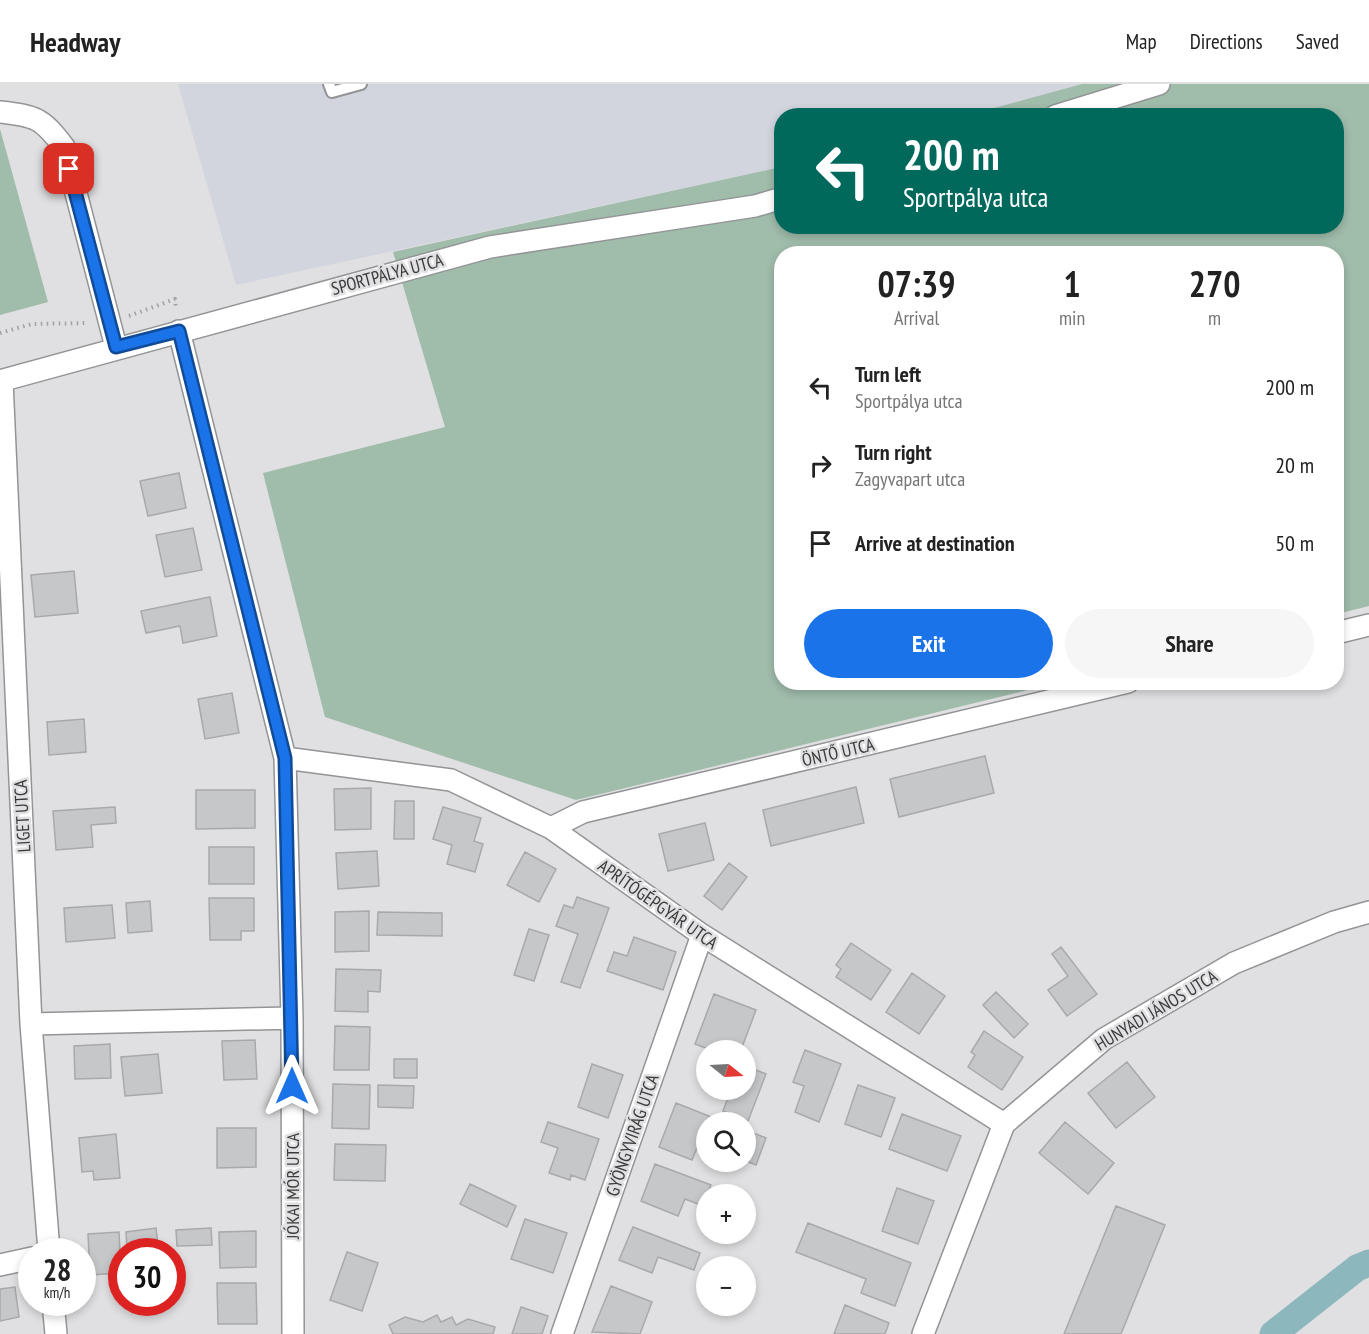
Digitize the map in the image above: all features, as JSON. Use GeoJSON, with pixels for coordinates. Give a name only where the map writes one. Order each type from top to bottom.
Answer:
{"type":"FeatureCollection","features":[{"type":"Feature","properties":{"kind":"street"},"geometry":{"type":"LineString","coordinates":[[1081,108],[1159,84]]}},
{"type":"Feature","properties":{"kind":"street"},"geometry":{"type":"LineString","coordinates":[[0,112],[23,115],[46,124],[64,147],[116,347]]}},
{"type":"Feature","properties":{"kind":"street","name":"SPORTPÁLYA UTCA"},"geometry":{"type":"LineString","coordinates":[[1,381],[116,347],[490,247],[755,206],[774,200]]}},
{"type":"Feature","properties":{"kind":"street","name":"JÓKAI MÓR UTCA"},"geometry":{"type":"LineString","coordinates":[[179,331],[285,758],[292,1018],[293,1334]]}},
{"type":"Feature","properties":{"kind":"street","name":"LIGET UTCA"},"geometry":{"type":"LineString","coordinates":[[1,381],[31,1024],[48,1238]]}},
{"type":"Feature","properties":{"kind":"street"},"geometry":{"type":"LineString","coordinates":[[1344,631],[1369,625]]}},
{"type":"Feature","properties":{"kind":"street","name":"ÖNTŐ UTCA"},"geometry":{"type":"LineString","coordinates":[[551,828],[583,812],[1094,690]]}},
{"type":"Feature","properties":{"kind":"street","name":"APRÍTÓGÉPGYÁR UTCA"},"geometry":{"type":"LineString","coordinates":[[285,758],[451,780],[551,828],[702,935],[1004,1124]]}},
{"type":"Feature","properties":{"kind":"street","name":"HUNYADI JÁNOS UTCA"},"geometry":{"type":"LineString","coordinates":[[923,1334],[1004,1124],[1104,1039],[1234,963],[1334,922],[1369,912]]}},
{"type":"Feature","properties":{"kind":"street","name":"GYÖNGYVIRÁG UTCA"},"geometry":{"type":"LineString","coordinates":[[562,1334],[702,935]]}},
{"type":"Feature","properties":{"kind":"street"},"geometry":{"type":"LineString","coordinates":[[31,1024],[292,1018]]}},
{"type":"Feature","properties":{"kind":"street"},"geometry":{"type":"LineString","coordinates":[[0,1265],[18,1261]]}},
{"type":"Feature","properties":{"kind":"street"},"geometry":{"type":"LineString","coordinates":[[54,1316],[56,1334]]}},
{"type":"Feature","properties":{"kind":"lane"},"geometry":{"type":"LineString","coordinates":[[329,84],[332,92],[361,84]]}},
{"type":"Feature","properties":{"kind":"shaded area"},"geometry":{"type":"Polygon","coordinates":[[[178,84],[1082,84],[994,108],[774,108],[774,169],[236,285],[178,84]]]}},
{"type":"Feature","properties":{"kind":"green space"},"geometry":{"type":"Polygon","coordinates":[[[1082,84],[1369,84],[1369,606],[1344,612],[1344,246],[774,246],[774,690],[1028,690],[576,800],[325,717],[263,473],[445,427],[393,252],[774,169],[774,234],[1344,234],[1344,108],[994,108],[1082,84]]]}},
{"type":"Feature","properties":{"kind":"green space"},"geometry":{"type":"Polygon","coordinates":[[[0,129],[48,302],[0,315],[0,129]]]}},
{"type":"Feature","properties":{"kind":"building"},"geometry":{"type":"Polygon","coordinates":[[[179,473],[186,508],[148,516],[140,481],[179,473]]]}},
{"type":"Feature","properties":{"kind":"building"},"geometry":{"type":"Polygon","coordinates":[[[193,528],[202,570],[165,577],[156,535],[193,528]]]}},
{"type":"Feature","properties":{"kind":"building"},"geometry":{"type":"Polygon","coordinates":[[[74,571],[78,613],[35,617],[31,575],[74,571]]]}},
{"type":"Feature","properties":{"kind":"building"},"geometry":{"type":"Polygon","coordinates":[[[210,597],[217,636],[183,643],[180,626],[146,633],[141,611],[210,597]]]}},
{"type":"Feature","properties":{"kind":"building"},"geometry":{"type":"Polygon","coordinates":[[[232,693],[239,733],[205,739],[198,699],[232,693]]]}},
{"type":"Feature","properties":{"kind":"building"},"geometry":{"type":"Polygon","coordinates":[[[84,719],[86,752],[49,755],[47,722],[84,719]]]}},
{"type":"Feature","properties":{"kind":"building"},"geometry":{"type":"Polygon","coordinates":[[[985,756],[994,793],[899,817],[890,779],[985,756]]]}},
{"type":"Feature","properties":{"kind":"building"},"geometry":{"type":"Polygon","coordinates":[[[856,787],[864,823],[771,846],[763,810],[856,787]]]}},
{"type":"Feature","properties":{"kind":"building"},"geometry":{"type":"Polygon","coordinates":[[[371,788],[371,829],[335,830],[334,789],[371,788]]]}},
{"type":"Feature","properties":{"kind":"building"},"geometry":{"type":"Polygon","coordinates":[[[196,790],[255,790],[255,828],[196,829],[196,790]]]}},
{"type":"Feature","properties":{"kind":"building"},"geometry":{"type":"Polygon","coordinates":[[[395,801],[414,801],[414,839],[394,839],[395,801]]]}},
{"type":"Feature","properties":{"kind":"building"},"geometry":{"type":"Polygon","coordinates":[[[115,807],[116,823],[91,825],[93,847],[56,850],[53,811],[115,807]]]}},
{"type":"Feature","properties":{"kind":"building"},"geometry":{"type":"Polygon","coordinates":[[[443,807],[481,818],[474,841],[483,844],[475,872],[447,864],[452,845],[433,839],[443,807]]]}},
{"type":"Feature","properties":{"kind":"building"},"geometry":{"type":"Polygon","coordinates":[[[705,823],[714,860],[668,871],[659,834],[705,823]]]}},
{"type":"Feature","properties":{"kind":"building"},"geometry":{"type":"Polygon","coordinates":[[[209,847],[254,847],[254,884],[209,884],[209,847]]]}},
{"type":"Feature","properties":{"kind":"building"},"geometry":{"type":"Polygon","coordinates":[[[377,851],[379,886],[338,889],[336,853],[377,851]]]}},
{"type":"Feature","properties":{"kind":"building"},"geometry":{"type":"Polygon","coordinates":[[[525,852],[556,869],[539,902],[507,885],[525,852]]]}},
{"type":"Feature","properties":{"kind":"building"},"geometry":{"type":"Polygon","coordinates":[[[729,863],[747,877],[722,910],[704,896],[729,863]]]}},
{"type":"Feature","properties":{"kind":"building"},"geometry":{"type":"Polygon","coordinates":[[[577,897],[609,908],[580,988],[561,982],[578,934],[556,926],[564,905],[573,908],[577,897]]]}},
{"type":"Feature","properties":{"kind":"building"},"geometry":{"type":"Polygon","coordinates":[[[209,898],[254,898],[254,931],[241,931],[241,940],[210,940],[209,898]]]}},
{"type":"Feature","properties":{"kind":"building"},"geometry":{"type":"Polygon","coordinates":[[[150,901],[152,931],[128,933],[126,903],[150,901]]]}},
{"type":"Feature","properties":{"kind":"building"},"geometry":{"type":"Polygon","coordinates":[[[112,905],[115,938],[66,942],[64,908],[112,905]]]}},
{"type":"Feature","properties":{"kind":"building"},"geometry":{"type":"Polygon","coordinates":[[[369,911],[369,951],[335,952],[335,912],[369,911]]]}},
{"type":"Feature","properties":{"kind":"building"},"geometry":{"type":"Polygon","coordinates":[[[378,912],[442,913],[442,936],[377,935],[378,912]]]}},
{"type":"Feature","properties":{"kind":"building"},"geometry":{"type":"Polygon","coordinates":[[[529,929],[549,935],[534,981],[514,975],[529,929]]]}},
{"type":"Feature","properties":{"kind":"building"},"geometry":{"type":"Polygon","coordinates":[[[634,937],[676,952],[663,990],[607,971],[614,952],[627,956],[634,937]]]}},
{"type":"Feature","properties":{"kind":"building"},"geometry":{"type":"Polygon","coordinates":[[[851,943],[891,970],[871,1000],[836,977],[841,969],[836,965],[851,943]]]}},
{"type":"Feature","properties":{"kind":"building"},"geometry":{"type":"Polygon","coordinates":[[[1061,947],[1097,994],[1067,1016],[1048,990],[1068,976],[1052,954],[1061,947]]]}},
{"type":"Feature","properties":{"kind":"building"},"geometry":{"type":"Polygon","coordinates":[[[336,969],[381,970],[380,992],[368,991],[368,1012],[335,1011],[336,969]]]}},
{"type":"Feature","properties":{"kind":"building"},"geometry":{"type":"Polygon","coordinates":[[[912,973],[945,996],[919,1034],[886,1012],[912,973]]]}},
{"type":"Feature","properties":{"kind":"building"},"geometry":{"type":"Polygon","coordinates":[[[996,992],[1028,1024],[1014,1038],[983,1005],[996,992]]]}},
{"type":"Feature","properties":{"kind":"building"},"geometry":{"type":"Polygon","coordinates":[[[714,994],[756,1010],[745,1040],[697,1040],[714,994]]]}},
{"type":"Feature","properties":{"kind":"building"},"geometry":{"type":"Polygon","coordinates":[[[335,1026],[370,1027],[369,1070],[334,1070],[335,1026]]]}},
{"type":"Feature","properties":{"kind":"building"},"geometry":{"type":"Polygon","coordinates":[[[984,1031],[1023,1057],[1002,1090],[968,1067],[975,1055],[971,1052],[984,1031]]]}},
{"type":"Feature","properties":{"kind":"building"},"geometry":{"type":"Polygon","coordinates":[[[255,1040],[257,1079],[224,1080],[222,1041],[255,1040]]]}},
{"type":"Feature","properties":{"kind":"building"},"geometry":{"type":"Polygon","coordinates":[[[110,1044],[111,1078],[75,1079],[74,1046],[110,1044]]]}},
{"type":"Feature","properties":{"kind":"building"},"geometry":{"type":"Polygon","coordinates":[[[805,1050],[841,1064],[819,1122],[795,1112],[804,1086],[793,1082],[805,1050]]]}},
{"type":"Feature","properties":{"kind":"building"},"geometry":{"type":"Polygon","coordinates":[[[158,1054],[162,1093],[125,1096],[121,1057],[158,1054]]]}},
{"type":"Feature","properties":{"kind":"building"},"geometry":{"type":"Polygon","coordinates":[[[394,1059],[417,1059],[417,1078],[394,1078],[394,1059]]]}},
{"type":"Feature","properties":{"kind":"building"},"geometry":{"type":"Polygon","coordinates":[[[1127,1062],[1155,1097],[1116,1128],[1088,1093],[1127,1062]]]}},
{"type":"Feature","properties":{"kind":"building"},"geometry":{"type":"Polygon","coordinates":[[[592,1064],[623,1075],[608,1118],[578,1107],[592,1064]]]}},
{"type":"Feature","properties":{"kind":"building"},"geometry":{"type":"Polygon","coordinates":[[[756,1070],[766,1074],[751,1112],[723,1111],[727,1100],[756,1100],[756,1070]]]}},
{"type":"Feature","properties":{"kind":"building"},"geometry":{"type":"Polygon","coordinates":[[[333,1084],[370,1085],[369,1129],[332,1128],[333,1084]]]}},
{"type":"Feature","properties":{"kind":"building"},"geometry":{"type":"Polygon","coordinates":[[[378,1085],[414,1086],[413,1108],[378,1107],[378,1085]]]}},
{"type":"Feature","properties":{"kind":"building"},"geometry":{"type":"Polygon","coordinates":[[[858,1085],[895,1098],[881,1137],[845,1124],[858,1085]]]}},
{"type":"Feature","properties":{"kind":"building"},"geometry":{"type":"Polygon","coordinates":[[[676,1103],[699,1112],[696,1112],[696,1150],[692,1160],[659,1147],[676,1103]]]}},
{"type":"Feature","properties":{"kind":"building"},"geometry":{"type":"Polygon","coordinates":[[[902,1114],[961,1136],[947,1171],[889,1149],[902,1114]]]}},
{"type":"Feature","properties":{"kind":"building"},"geometry":{"type":"Polygon","coordinates":[[[548,1122],[599,1139],[585,1180],[571,1175],[570,1180],[549,1173],[558,1148],[541,1142],[548,1122]]]}},
{"type":"Feature","properties":{"kind":"building"},"geometry":{"type":"Polygon","coordinates":[[[1065,1122],[1114,1163],[1088,1194],[1039,1153],[1065,1122]]]}},
{"type":"Feature","properties":{"kind":"building"},"geometry":{"type":"Polygon","coordinates":[[[217,1128],[256,1128],[256,1167],[217,1168],[217,1128]]]}},
{"type":"Feature","properties":{"kind":"building"},"geometry":{"type":"Polygon","coordinates":[[[116,1134],[120,1178],[94,1180],[93,1171],[82,1172],[79,1138],[116,1134]]]}},
{"type":"Feature","properties":{"kind":"building"},"geometry":{"type":"Polygon","coordinates":[[[756,1134],[766,1138],[756,1165],[756,1134]]]}},
{"type":"Feature","properties":{"kind":"building"},"geometry":{"type":"Polygon","coordinates":[[[335,1144],[386,1145],[385,1181],[334,1180],[335,1144]]]}},
{"type":"Feature","properties":{"kind":"building"},"geometry":{"type":"Polygon","coordinates":[[[655,1164],[708,1184],[696,1184],[696,1203],[685,1199],[678,1216],[641,1201],[655,1164]]]}},
{"type":"Feature","properties":{"kind":"building"},"geometry":{"type":"Polygon","coordinates":[[[470,1184],[516,1206],[507,1227],[460,1204],[470,1184]]]}},
{"type":"Feature","properties":{"kind":"building"},"geometry":{"type":"Polygon","coordinates":[[[897,1188],[934,1201],[918,1244],[882,1231],[897,1188]]]}},
{"type":"Feature","properties":{"kind":"building"},"geometry":{"type":"Polygon","coordinates":[[[1116,1206],[1165,1225],[1121,1334],[1064,1334],[1116,1206]]]}},
{"type":"Feature","properties":{"kind":"building"},"geometry":{"type":"Polygon","coordinates":[[[525,1219],[567,1233],[553,1273],[511,1259],[525,1219]]]}},
{"type":"Feature","properties":{"kind":"building"},"geometry":{"type":"Polygon","coordinates":[[[808,1223],[911,1263],[895,1306],[861,1293],[866,1279],[796,1252],[808,1223]]]}},
{"type":"Feature","properties":{"kind":"building"},"geometry":{"type":"Polygon","coordinates":[[[633,1227],[700,1253],[696,1256],[694,1270],[658,1257],[652,1273],[619,1260],[633,1227]]]}},
{"type":"Feature","properties":{"kind":"building"},"geometry":{"type":"Polygon","coordinates":[[[156,1228],[157,1238],[126,1238],[126,1232],[156,1228]]]}},
{"type":"Feature","properties":{"kind":"building"},"geometry":{"type":"Polygon","coordinates":[[[211,1228],[212,1245],[186,1246],[186,1238],[176,1238],[176,1230],[211,1228]]]}},
{"type":"Feature","properties":{"kind":"building"},"geometry":{"type":"Polygon","coordinates":[[[256,1231],[256,1267],[220,1268],[219,1232],[256,1231]]]}},
{"type":"Feature","properties":{"kind":"building"},"geometry":{"type":"Polygon","coordinates":[[[119,1232],[119,1238],[108,1238],[108,1274],[96,1275],[96,1238],[88,1238],[88,1234],[119,1232]]]}},
{"type":"Feature","properties":{"kind":"building"},"geometry":{"type":"Polygon","coordinates":[[[347,1252],[378,1263],[362,1311],[330,1300],[347,1252]]]}},
{"type":"Feature","properties":{"kind":"building"},"geometry":{"type":"Polygon","coordinates":[[[217,1283],[256,1283],[257,1324],[218,1324],[217,1283]]]}},
{"type":"Feature","properties":{"kind":"building"},"geometry":{"type":"Polygon","coordinates":[[[611,1286],[652,1302],[640,1334],[592,1332],[611,1286]]]}},
{"type":"Feature","properties":{"kind":"building"},"geometry":{"type":"Polygon","coordinates":[[[15,1287],[19,1317],[0,1321],[0,1289],[15,1287]]]}},
{"type":"Feature","properties":{"kind":"building"},"geometry":{"type":"Polygon","coordinates":[[[845,1305],[889,1323],[885,1334],[834,1334],[845,1305]]]}},
{"type":"Feature","properties":{"kind":"building"},"geometry":{"type":"Polygon","coordinates":[[[521,1307],[548,1316],[542,1334],[512,1334],[521,1307]]]}},
{"type":"Feature","properties":{"kind":"building"},"geometry":{"type":"Polygon","coordinates":[[[437,1315],[441,1322],[452,1317],[456,1325],[468,1319],[495,1327],[493,1334],[393,1334],[389,1325],[405,1317],[423,1322],[437,1315]]]}},
{"type":"Feature","properties":{"kind":"waterway"},"geometry":{"type":"LineString","coordinates":[[1273,1334],[1357,1268],[1369,1263]]}},
{"type":"Feature","properties":{"kind":"route"},"geometry":{"type":"LineString","coordinates":[[69,169],[116,347],[179,331],[285,758],[292,1086]]}}]}
